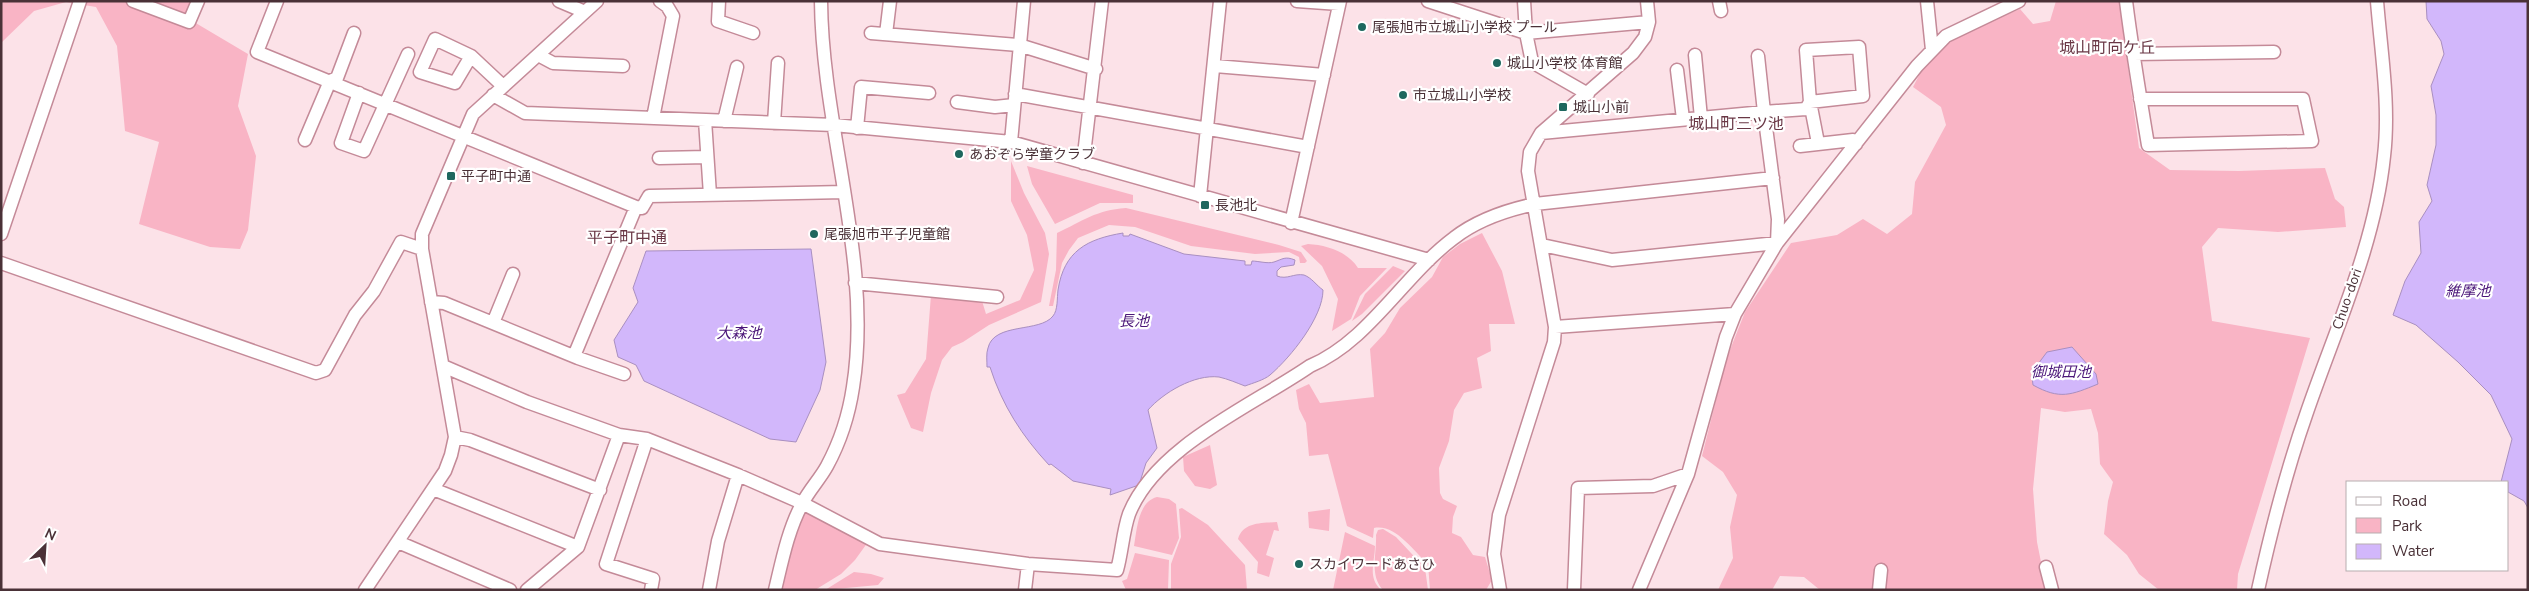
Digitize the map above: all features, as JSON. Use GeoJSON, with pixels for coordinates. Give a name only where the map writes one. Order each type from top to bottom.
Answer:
{"type":"FeatureCollection","features":[{"type":"Feature","properties":{"kind":"street"},"geometry":{"type":"LineString","coordinates":[[1,234],[80,1]]}},
{"type":"Feature","properties":{"kind":"street"},"geometry":{"type":"LineString","coordinates":[[133,1],[189,22],[198,1]]}},
{"type":"Feature","properties":{"kind":"street"},"geometry":{"type":"LineString","coordinates":[[277,1],[257,52],[464,135],[636,207],[642,208],[649,196],[844,192]]}},
{"type":"Feature","properties":{"kind":"street"},"geometry":{"type":"LineString","coordinates":[[559,1],[585,12]]}},
{"type":"Feature","properties":{"kind":"street"},"geometry":{"type":"LineString","coordinates":[[365,590],[445,471],[451,456],[455,437],[422,248],[422,234],[473,114],[597,1]]}},
{"type":"Feature","properties":{"kind":"street"},"geometry":{"type":"LineString","coordinates":[[653,118],[673,16],[667,6],[660,1]]}},
{"type":"Feature","properties":{"kind":"street"},"geometry":{"type":"LineString","coordinates":[[720,1],[718,21],[753,33]]}},
{"type":"Feature","properties":{"kind":"street"},"geometry":{"type":"LineString","coordinates":[[775,590],[791,530],[802,503],[827,466],[848,413],[856,358],[858,301],[834,125],[821,1]]}},
{"type":"Feature","properties":{"kind":"street"},"geometry":{"type":"LineString","coordinates":[[886,34],[890,1]]}},
{"type":"Feature","properties":{"kind":"street"},"geometry":{"type":"LineString","coordinates":[[1011,142],[1024,1]]}},
{"type":"Feature","properties":{"kind":"street"},"geometry":{"type":"LineString","coordinates":[[1084,163],[1096,69],[1102,1]]}},
{"type":"Feature","properties":{"kind":"street"},"geometry":{"type":"LineString","coordinates":[[1200,196],[1215,66],[1220,1]]}},
{"type":"Feature","properties":{"kind":"street"},"geometry":{"type":"LineString","coordinates":[[1291,223],[1339,3],[1297,1]]}},
{"type":"Feature","properties":{"kind":"street"},"geometry":{"type":"LineString","coordinates":[[1428,1],[1446,4],[1526,33],[1648,22]]}},
{"type":"Feature","properties":{"kind":"street"},"geometry":{"type":"LineString","coordinates":[[1524,1],[1526,33],[1532,62],[1588,94]]}},
{"type":"Feature","properties":{"kind":"street"},"geometry":{"type":"LineString","coordinates":[[1500,590],[1494,554],[1499,516],[1554,342],[1555,326],[1528,171],[1529,158],[1533,145],[1541,133],[1633,53],[1645,37],[1648,22],[1647,1]]}},
{"type":"Feature","properties":{"kind":"street"},"geometry":{"type":"LineString","coordinates":[[1927,1],[1932,50]]}},
{"type":"Feature","properties":{"kind":"street"},"geometry":{"type":"LineString","coordinates":[[1639,590],[1688,474],[1726,337],[1735,314],[1777,243],[1932,50],[1946,36],[2019,1]]}},
{"type":"Feature","properties":{"kind":"street"},"geometry":{"type":"LineString","coordinates":[[2126,1],[2133,54],[2140,99],[2148,145],[2312,141],[2303,99],[2140,99]]}},
{"type":"Feature","properties":{"kind":"street","name":"Chuo-dori"},"geometry":{"type":"LineString","coordinates":[[2258,590],[2305,417],[2366,243],[2379,192],[2385,154],[2386,107],[2377,1]]}},
{"type":"Feature","properties":{"kind":"street"},"geometry":{"type":"LineString","coordinates":[[305,140],[330,81],[337,78],[354,33]]}},
{"type":"Feature","properties":{"kind":"street"},"geometry":{"type":"LineString","coordinates":[[871,33],[1019,45],[1096,69]]}},
{"type":"Feature","properties":{"kind":"street"},"geometry":{"type":"LineString","coordinates":[[1810,102],[1862,96],[1859,47],[1806,50],[1810,102],[1818,143]]}},
{"type":"Feature","properties":{"kind":"street"},"geometry":{"type":"LineString","coordinates":[[2133,54],[2274,52]]}},
{"type":"Feature","properties":{"kind":"street"},"geometry":{"type":"LineString","coordinates":[[359,93],[341,143],[364,151],[387,104],[408,54]]}},
{"type":"Feature","properties":{"kind":"street"},"geometry":{"type":"LineString","coordinates":[[538,55],[553,63],[623,66]]}},
{"type":"Feature","properties":{"kind":"street"},"geometry":{"type":"LineString","coordinates":[[1694,55],[1701,118]]}},
{"type":"Feature","properties":{"kind":"street"},"geometry":{"type":"LineString","coordinates":[[471,56],[498,90],[525,113],[834,125],[1011,142],[1291,223],[1428,260]]}},
{"type":"Feature","properties":{"kind":"street"},"geometry":{"type":"LineString","coordinates":[[1758,56],[1778,219],[1777,243]]}},
{"type":"Feature","properties":{"kind":"street"},"geometry":{"type":"LineString","coordinates":[[774,123],[778,63]]}},
{"type":"Feature","properties":{"kind":"street"},"geometry":{"type":"LineString","coordinates":[[1215,66],[1324,75]]}},
{"type":"Feature","properties":{"kind":"street"},"geometry":{"type":"LineString","coordinates":[[724,121],[737,67]]}},
{"type":"Feature","properties":{"kind":"street"},"geometry":{"type":"LineString","coordinates":[[1677,70],[1683,119]]}},
{"type":"Feature","properties":{"kind":"street"},"geometry":{"type":"LineString","coordinates":[[857,128],[861,87],[929,93]]}},
{"type":"Feature","properties":{"kind":"street"},"geometry":{"type":"LineString","coordinates":[[957,102],[995,106],[1014,99],[1091,107],[1308,147]]}},
{"type":"Feature","properties":{"kind":"street"},"geometry":{"type":"LineString","coordinates":[[1541,133],[1806,109],[1810,102]]}},
{"type":"Feature","properties":{"kind":"street"},"geometry":{"type":"LineString","coordinates":[[706,120],[710,194]]}},
{"type":"Feature","properties":{"kind":"street"},"geometry":{"type":"LineString","coordinates":[[1800,146],[1853,140],[1856,144]]}},
{"type":"Feature","properties":{"kind":"street"},"geometry":{"type":"LineString","coordinates":[[659,158],[707,157]]}},
{"type":"Feature","properties":{"kind":"street"},"geometry":{"type":"LineString","coordinates":[[443,366],[526,402],[619,435],[647,439],[738,475],[802,503],[880,544],[1028,564],[1117,570],[1129,515],[1138,499],[1165,462],[1200,434],[1310,366],[1328,358],[1365,327],[1428,260],[1455,237],[1479,222],[1515,208],[1535,204],[1773,178]]}},
{"type":"Feature","properties":{"kind":"street"},"geometry":{"type":"LineString","coordinates":[[574,356],[636,207]]}},
{"type":"Feature","properties":{"kind":"street"},"geometry":{"type":"LineString","coordinates":[[1,263],[316,373],[325,370],[355,315],[374,291],[401,242],[422,248]]}},
{"type":"Feature","properties":{"kind":"street"},"geometry":{"type":"LineString","coordinates":[[1542,245],[1612,260],[1777,243]]}},
{"type":"Feature","properties":{"kind":"street"},"geometry":{"type":"LineString","coordinates":[[493,323],[513,274]]}},
{"type":"Feature","properties":{"kind":"street"},"geometry":{"type":"LineString","coordinates":[[855,283],[997,297]]}},
{"type":"Feature","properties":{"kind":"street"},"geometry":{"type":"LineString","coordinates":[[432,302],[444,302],[574,356],[624,374]]}},
{"type":"Feature","properties":{"kind":"street"},"geometry":{"type":"LineString","coordinates":[[1555,326],[1735,314]]}},
{"type":"Feature","properties":{"kind":"street"},"geometry":{"type":"LineString","coordinates":[[527,590],[578,547],[619,435]]}},
{"type":"Feature","properties":{"kind":"street"},"geometry":{"type":"LineString","coordinates":[[455,437],[470,440],[600,490]]}},
{"type":"Feature","properties":{"kind":"street"},"geometry":{"type":"LineString","coordinates":[[647,439],[606,564],[654,579],[651,590]]}},
{"type":"Feature","properties":{"kind":"street"},"geometry":{"type":"LineString","coordinates":[[1574,590],[1578,488],[1653,486],[1688,474]]}},
{"type":"Feature","properties":{"kind":"street"},"geometry":{"type":"LineString","coordinates":[[709,590],[718,541],[738,475]]}},
{"type":"Feature","properties":{"kind":"street"},"geometry":{"type":"LineString","coordinates":[[433,489],[578,547]]}},
{"type":"Feature","properties":{"kind":"street"},"geometry":{"type":"LineString","coordinates":[[398,542],[510,590]]}},
{"type":"Feature","properties":{"kind":"street"},"geometry":{"type":"LineString","coordinates":[[1025,590],[1028,564]]}},
{"type":"Feature","properties":{"kind":"street"},"geometry":{"type":"LineString","coordinates":[[2046,567],[2052,590]]}},
{"type":"Feature","properties":{"kind":"street"},"geometry":{"type":"LineString","coordinates":[[1879,590],[1880,570]]}},
{"type":"Feature","properties":{"kind":"green space"},"geometry":{"type":"Polygon","coordinates":[[[1,1],[202,1],[194,22],[248,54],[238,106],[256,156],[248,230],[240,249],[210,247],[139,224],[159,142],[125,131],[117,46],[96,7],[66,2],[34,11],[1,43],[1,1]]]}},
{"type":"Feature","properties":{"kind":"green space"},"geometry":{"type":"Polygon","coordinates":[[[2056,1],[2119,1],[2139,148],[2170,170],[2239,171],[2325,168],[2335,199],[2344,207],[2346,227],[2278,232],[2218,228],[2202,247],[2212,321],[2310,338],[2238,574],[2237,590],[2159,590],[2139,574],[2127,555],[2104,534],[2108,501],[2113,482],[2100,464],[2098,433],[2091,409],[2065,412],[2041,408],[2033,489],[2037,542],[2044,577],[2060,590],[1820,590],[1804,577],[1780,576],[1772,590],[1718,590],[1733,558],[1730,527],[1737,495],[1723,472],[1702,456],[1726,360],[1745,312],[1791,243],[1837,235],[1863,219],[1887,234],[1912,214],[1915,182],[1946,125],[1941,107],[1913,87],[1927,60],[1949,39],[2020,9],[2033,24],[2050,21],[2056,1]]]}},
{"type":"Feature","properties":{"kind":"green space"},"geometry":{"type":"Polygon","coordinates":[[[1011,161],[1024,193],[1045,233],[1049,254],[1041,302],[989,325],[952,347],[942,360],[931,393],[923,432],[911,428],[897,395],[905,393],[926,359],[931,295],[982,301],[986,314],[1020,300],[1034,270],[1027,235],[1011,201],[1011,161]]]}},
{"type":"Feature","properties":{"kind":"green space"},"geometry":{"type":"Polygon","coordinates":[[[1027,166],[1133,195],[1133,203],[1100,203],[1055,224],[1032,184],[1027,166]]]}},
{"type":"Feature","properties":{"kind":"green space"},"geometry":{"type":"Polygon","coordinates":[[[1126,208],[1279,245],[1301,252],[1307,261],[1300,263],[1299,257],[1289,252],[1255,254],[1191,246],[1135,227],[1109,225],[1078,238],[1069,250],[1062,263],[1053,306],[1049,306],[1056,270],[1057,233],[1082,220],[1106,211],[1126,208]]]}},
{"type":"Feature","properties":{"kind":"green space"},"geometry":{"type":"Polygon","coordinates":[[[1482,233],[1502,271],[1515,324],[1489,324],[1491,351],[1477,358],[1482,388],[1464,393],[1454,410],[1449,441],[1439,468],[1440,493],[1443,499],[1457,506],[1453,517],[1452,533],[1461,537],[1473,555],[1485,557],[1492,580],[1486,590],[1430,590],[1428,564],[1397,534],[1390,530],[1374,528],[1373,538],[1347,526],[1328,454],[1309,456],[1306,423],[1299,409],[1296,390],[1309,384],[1320,403],[1374,397],[1370,349],[1385,333],[1400,308],[1432,277],[1443,257],[1460,244],[1482,233]]]}},
{"type":"Feature","properties":{"kind":"green space"},"geometry":{"type":"Polygon","coordinates":[[[1308,244],[1336,250],[1354,262],[1358,268],[1387,268],[1360,296],[1351,319],[1332,331],[1338,299],[1322,266],[1301,246],[1308,244]]]}},
{"type":"Feature","properties":{"kind":"green space"},"geometry":{"type":"Polygon","coordinates":[[[1393,266],[1405,271],[1362,314],[1352,321],[1365,294],[1393,266]]]}},
{"type":"Feature","properties":{"kind":"green space"},"geometry":{"type":"Polygon","coordinates":[[[1210,445],[1217,485],[1210,489],[1195,486],[1184,471],[1183,457],[1210,445]]]}},
{"type":"Feature","properties":{"kind":"green space"},"geometry":{"type":"Polygon","coordinates":[[[1157,497],[1169,499],[1176,504],[1179,538],[1172,555],[1134,546],[1142,510],[1146,504],[1157,497]]]}},
{"type":"Feature","properties":{"kind":"green space"},"geometry":{"type":"Polygon","coordinates":[[[1182,508],[1208,525],[1245,565],[1247,590],[1171,590],[1171,564],[1181,537],[1179,509],[1182,508]]]}},
{"type":"Feature","properties":{"kind":"green space"},"geometry":{"type":"Polygon","coordinates":[[[1330,509],[1329,531],[1309,528],[1308,512],[1330,509]]]}},
{"type":"Feature","properties":{"kind":"green space"},"geometry":{"type":"Polygon","coordinates":[[[805,511],[868,542],[855,560],[841,574],[815,590],[780,590],[794,537],[805,511]]]}},
{"type":"Feature","properties":{"kind":"green space"},"geometry":{"type":"Polygon","coordinates":[[[1277,522],[1279,531],[1274,530],[1266,555],[1274,558],[1269,577],[1257,573],[1258,562],[1238,539],[1240,533],[1249,526],[1259,523],[1277,522]]]}},
{"type":"Feature","properties":{"kind":"green space"},"geometry":{"type":"Polygon","coordinates":[[[1383,529],[1396,537],[1425,568],[1428,590],[1383,590],[1376,578],[1375,564],[1376,535],[1378,530],[1383,529]]]}},
{"type":"Feature","properties":{"kind":"green space"},"geometry":{"type":"Polygon","coordinates":[[[1345,532],[1375,546],[1373,575],[1381,590],[1333,590],[1345,532]]]}},
{"type":"Feature","properties":{"kind":"green space"},"geometry":{"type":"Polygon","coordinates":[[[1135,553],[1169,560],[1168,590],[1126,590],[1122,581],[1127,579],[1135,553]]]}},
{"type":"Feature","properties":{"kind":"green space"},"geometry":{"type":"Polygon","coordinates":[[[854,572],[884,578],[878,585],[825,590],[854,572]]]}},
{"type":"Feature","properties":{"kind":"water","name":"維摩池"},"geometry":{"type":"Polygon","coordinates":[[[2426,1],[2528,1],[2528,508],[2524,501],[2509,493],[2509,481],[2501,481],[2512,439],[2491,395],[2458,362],[2416,325],[2393,315],[2405,281],[2421,253],[2419,222],[2432,201],[2427,185],[2436,145],[2436,115],[2431,86],[2444,54],[2441,41],[2427,19],[2426,1]]]}},
{"type":"Feature","properties":{"kind":"water","name":"長池"},"geometry":{"type":"Polygon","coordinates":[[[1123,233],[1123,236],[1129,236],[1130,234],[1184,254],[1245,261],[1245,265],[1251,265],[1252,261],[1269,263],[1289,258],[1295,260],[1294,265],[1281,267],[1277,271],[1277,276],[1304,275],[1323,290],[1322,301],[1312,324],[1287,358],[1268,377],[1245,386],[1219,377],[1199,378],[1170,391],[1154,404],[1148,410],[1157,448],[1146,463],[1139,485],[1110,495],[1111,489],[1073,481],[1051,464],[1049,465],[1039,454],[1014,419],[1000,394],[990,367],[987,367],[987,355],[992,340],[999,334],[1038,325],[1053,316],[1057,307],[1061,277],[1066,265],[1079,249],[1098,239],[1123,233]]]}},
{"type":"Feature","properties":{"kind":"water","name":"大森池"},"geometry":{"type":"Polygon","coordinates":[[[811,249],[826,362],[820,390],[796,442],[770,439],[644,381],[636,365],[618,357],[614,340],[638,302],[633,288],[646,251],[811,249]]]}},
{"type":"Feature","properties":{"kind":"water","name":"御城田池"},"geometry":{"type":"Polygon","coordinates":[[[2072,347],[2096,374],[2098,384],[2066,394],[2051,393],[2033,385],[2034,372],[2047,352],[2072,347]]]}},
{"type":"Feature","properties":{"kind":"place","name":"尾張旭市立城山小学校 プール"},"geometry":{"type":"Point","coordinates":[1362,27]}},
{"type":"Feature","properties":{"kind":"place","name":"城山小学校 体育館"},"geometry":{"type":"Point","coordinates":[1497,63]}},
{"type":"Feature","properties":{"kind":"place","name":"市立城山小学校"},"geometry":{"type":"Point","coordinates":[1403,95]}},
{"type":"Feature","properties":{"kind":"place","name":"城山小前"},"geometry":{"type":"Point","coordinates":[1563,107]}},
{"type":"Feature","properties":{"kind":"place","name":"あおぞら学童クラブ"},"geometry":{"type":"Point","coordinates":[959,154]}},
{"type":"Feature","properties":{"kind":"place","name":"平子町中通"},"geometry":{"type":"Point","coordinates":[451,176]}},
{"type":"Feature","properties":{"kind":"place","name":"長池北"},"geometry":{"type":"Point","coordinates":[1205,205]}},
{"type":"Feature","properties":{"kind":"place","name":"尾張旭市平子児童館"},"geometry":{"type":"Point","coordinates":[814,234]}},
{"type":"Feature","properties":{"kind":"place","name":"スカイワードあさひ"},"geometry":{"type":"Point","coordinates":[1299,564]}},
{"type":"Feature","properties":{"kind":"district","name":"城山町向ケ丘"},"geometry":{"type":"Point","coordinates":[2107,48]}},
{"type":"Feature","properties":{"kind":"district","name":"城山町三ツ池"},"geometry":{"type":"Point","coordinates":[1736,124]}},
{"type":"Feature","properties":{"kind":"district","name":"平子町中通"},"geometry":{"type":"Point","coordinates":[627,238]}}]}
